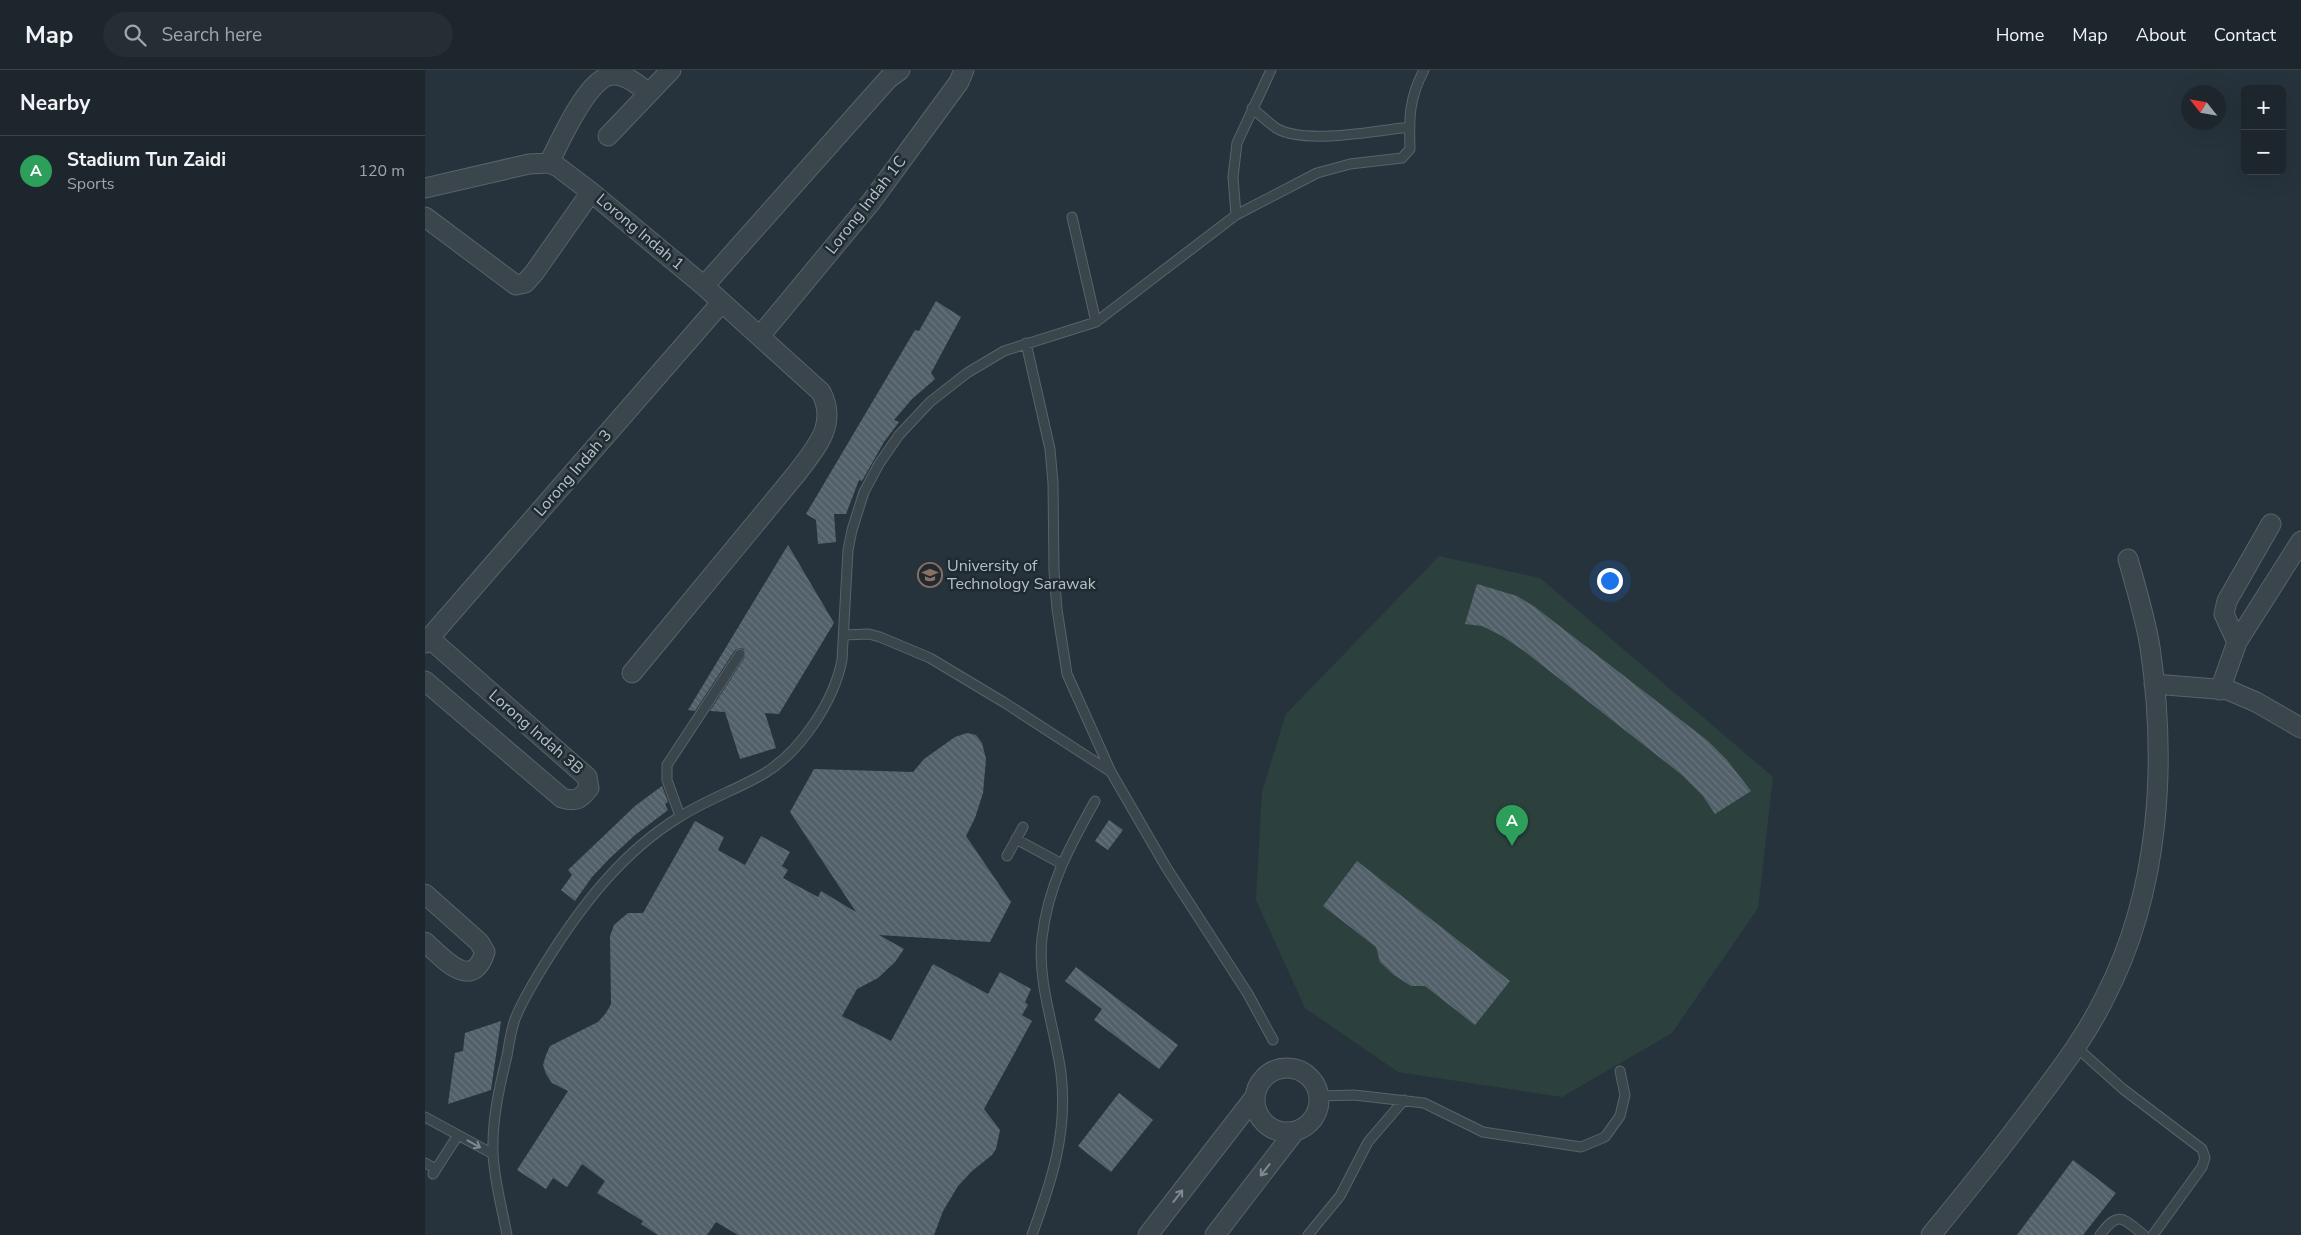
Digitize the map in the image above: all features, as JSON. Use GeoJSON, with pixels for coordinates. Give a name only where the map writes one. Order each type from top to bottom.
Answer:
{"type":"FeatureCollection","features":[{"type":"Feature","properties":{"kind":"street"},"geometry":{"type":"LineString","coordinates":[[608,136],[671,70]]}},
{"type":"Feature","properties":{"kind":"street"},"geometry":{"type":"LineString","coordinates":[[704,286],[888,79],[900,70]]}},
{"type":"Feature","properties":{"kind":"street","name":"Lorong Indah 1C"},"geometry":{"type":"LineString","coordinates":[[760,336],[871,202],[959,82],[964,70]]}},
{"type":"Feature","properties":{"kind":"street"},"geometry":{"type":"LineString","coordinates":[[425,188],[529,164],[549,163],[585,97],[595,84],[611,76],[616,75],[637,84],[648,93]]}},
{"type":"Feature","properties":{"kind":"street","name":"Lorong Indah 1"},"geometry":{"type":"LineString","coordinates":[[549,163],[558,167],[591,192],[704,286],[821,392],[828,406],[827,420],[821,441],[797,473],[632,673]]}},
{"type":"Feature","properties":{"kind":"street"},"geometry":{"type":"LineString","coordinates":[[425,217],[516,285],[525,283],[534,273],[591,192]]}},
{"type":"Feature","properties":{"kind":"street","name":"Lorong Indah 3"},"geometry":{"type":"LineString","coordinates":[[427,641],[721,303]]}},
{"type":"Feature","properties":{"kind":"street"},"geometry":{"type":"LineString","coordinates":[[2237,642],[2224,614],[2227,601],[2271,524]]}},
{"type":"Feature","properties":{"kind":"street"},"geometry":{"type":"LineString","coordinates":[[2221,690],[2237,642],[2301,541]]}},
{"type":"Feature","properties":{"kind":"street"},"geometry":{"type":"LineString","coordinates":[[1931,1235],[2007,1141],[2076,1047],[2105,997],[2126,947],[2141,903],[2150,858],[2159,758],[2154,684],[2149,645],[2129,559]]}},
{"type":"Feature","properties":{"kind":"street","name":"Lorong Indah 3B"},"geometry":{"type":"LineString","coordinates":[[425,681],[562,798],[574,801],[582,797],[589,788],[587,777],[427,641]]}},
{"type":"Feature","properties":{"kind":"street"},"geometry":{"type":"LineString","coordinates":[[2154,684],[2227,690],[2256,702],[2301,728]]}},
{"type":"Feature","properties":{"kind":"street"},"geometry":{"type":"LineString","coordinates":[[425,894],[479,942],[485,952],[482,962],[475,968],[468,971],[458,970],[425,942]]}},
{"type":"Feature","properties":{"kind":"street"},"geometry":{"type":"LineString","coordinates":[[1148,1235],[1254,1098],[1257,1088],[1270,1072],[1280,1068],[1291,1068],[1307,1074],[1313,1080],[1319,1096],[1315,1114],[1303,1128],[1295,1131],[1275,1130],[1266,1125],[1259,1117],[1255,1108],[1254,1098]]}},
{"type":"Feature","properties":{"kind":"street"},"geometry":{"type":"LineString","coordinates":[[1215,1235],[1295,1131]]}},
{"type":"Feature","properties":{"kind":"lane"},"geometry":{"type":"LineString","coordinates":[[1236,215],[1233,177],[1237,143],[1271,70]]}},
{"type":"Feature","properties":{"kind":"lane"},"geometry":{"type":"LineString","coordinates":[[507,1235],[493,1154],[497,1101],[515,1020],[527,993],[563,934],[595,892],[652,836],[680,816],[766,772],[809,731],[825,707],[840,673],[848,550],[852,530],[864,492],[879,464],[899,434],[953,382],[988,359],[1026,343],[1096,322],[1236,215],[1317,172],[1350,164],[1402,158],[1410,150],[1410,105],[1424,70]]}},
{"type":"Feature","properties":{"kind":"lane"},"geometry":{"type":"LineString","coordinates":[[1252,108],[1277,128],[1297,135],[1329,136],[1409,128]]}},
{"type":"Feature","properties":{"kind":"lane"},"geometry":{"type":"LineString","coordinates":[[1072,217],[1096,322]]}},
{"type":"Feature","properties":{"kind":"lane"},"geometry":{"type":"LineString","coordinates":[[1026,343],[1050,449],[1053,483],[1054,571],[1057,609],[1067,674],[1111,772],[1166,867],[1243,987],[1273,1040]]}},
{"type":"Feature","properties":{"kind":"lane"},"geometry":{"type":"LineString","coordinates":[[844,634],[880,636],[930,658],[1005,703],[1111,772]]}},
{"type":"Feature","properties":{"kind":"lane"},"geometry":{"type":"LineString","coordinates":[[680,816],[667,780],[667,765],[740,654]]}},
{"type":"Feature","properties":{"kind":"lane"},"geometry":{"type":"LineString","coordinates":[[1031,1235],[1048,1189],[1060,1146],[1064,1116],[1061,1074],[1042,974],[1042,939],[1056,876],[1095,801]]}},
{"type":"Feature","properties":{"kind":"lane"},"geometry":{"type":"LineString","coordinates":[[1007,856],[1023,827]]}},
{"type":"Feature","properties":{"kind":"lane"},"geometry":{"type":"LineString","coordinates":[[1016,839],[1062,864]]}},
{"type":"Feature","properties":{"kind":"lane"},"geometry":{"type":"LineString","coordinates":[[2076,1047],[2123,1089],[2202,1149],[2205,1158],[2202,1167],[2153,1235]]}},
{"type":"Feature","properties":{"kind":"lane"},"geometry":{"type":"LineString","coordinates":[[1319,1096],[1354,1095],[1424,1103],[1483,1132],[1581,1147],[1605,1137],[1620,1116],[1625,1095],[1620,1072]]}},
{"type":"Feature","properties":{"kind":"lane"},"geometry":{"type":"LineString","coordinates":[[1309,1235],[1340,1196],[1368,1142],[1404,1100]]}},
{"type":"Feature","properties":{"kind":"lane"},"geometry":{"type":"LineString","coordinates":[[425,1117],[493,1154]]}},
{"type":"Feature","properties":{"kind":"lane"},"geometry":{"type":"LineString","coordinates":[[425,1163],[434,1172],[458,1135]]}},
{"type":"Feature","properties":{"kind":"lane"},"geometry":{"type":"LineString","coordinates":[[2100,1235],[2111,1221],[2116,1218],[2125,1220],[2144,1235]]}},
{"type":"Feature","properties":{"kind":"green space"},"geometry":{"type":"Polygon","coordinates":[[[1439,556],[1540,578],[1773,777],[1758,908],[1672,1033],[1562,1097],[1398,1072],[1305,1008],[1256,900],[1262,792],[1286,714],[1439,556]]]}},
{"type":"Feature","properties":{"kind":"building"},"geometry":{"type":"Polygon","coordinates":[[[936,301],[961,317],[931,373],[935,379],[912,399],[894,420],[899,422],[884,442],[862,481],[859,480],[846,514],[834,514],[836,542],[818,544],[816,520],[806,514],[915,330],[919,331],[936,301]]]}},
{"type":"Feature","properties":{"kind":"building"},"geometry":{"type":"Polygon","coordinates":[[[788,545],[834,623],[779,714],[765,713],[776,748],[740,759],[725,712],[710,711],[745,657],[744,649],[735,650],[695,711],[688,710],[788,545]]]}},
{"type":"Feature","properties":{"kind":"building"},"geometry":{"type":"Polygon","coordinates":[[[1477,584],[1517,596],[1535,607],[1708,741],[1727,760],[1751,791],[1715,814],[1703,796],[1682,775],[1524,651],[1502,636],[1482,626],[1465,624],[1477,584]]]}},
{"type":"Feature","properties":{"kind":"building"},"geometry":{"type":"Polygon","coordinates":[[[967,733],[976,735],[982,743],[986,759],[983,793],[975,818],[966,836],[1011,902],[990,942],[879,935],[904,949],[895,962],[878,978],[857,989],[842,1016],[891,1041],[933,964],[988,994],[1000,972],[1031,989],[1025,1002],[1028,1005],[1022,1015],[1032,1021],[984,1109],[1000,1130],[996,1149],[992,1155],[972,1171],[958,1186],[943,1211],[934,1235],[738,1235],[716,1222],[707,1235],[658,1235],[641,1224],[643,1221],[597,1193],[605,1181],[582,1164],[567,1187],[553,1178],[546,1189],[517,1170],[568,1091],[552,1083],[546,1074],[543,1065],[550,1046],[598,1022],[606,1013],[611,1004],[610,936],[614,925],[628,913],[643,913],[695,821],[724,837],[718,850],[745,865],[761,836],[790,852],[782,866],[788,870],[783,878],[818,897],[821,891],[856,912],[790,812],[814,769],[913,772],[924,759],[955,737],[967,733]]]}},
{"type":"Feature","properties":{"kind":"building"},"geometry":{"type":"Polygon","coordinates":[[[662,786],[668,802],[665,804],[668,810],[635,835],[609,859],[592,877],[575,901],[561,890],[572,875],[568,870],[635,806],[662,786]]]}},
{"type":"Feature","properties":{"kind":"building"},"geometry":{"type":"Polygon","coordinates":[[[1109,820],[1123,830],[1108,850],[1095,841],[1109,820]]]}},
{"type":"Feature","properties":{"kind":"building"},"geometry":{"type":"Polygon","coordinates":[[[1357,861],[1510,981],[1475,1025],[1425,986],[1411,986],[1394,975],[1380,962],[1376,947],[1323,906],[1357,861]]]}},
{"type":"Feature","properties":{"kind":"building"},"geometry":{"type":"Polygon","coordinates":[[[1076,967],[1178,1045],[1159,1069],[1094,1020],[1102,1009],[1065,981],[1076,967]]]}},
{"type":"Feature","properties":{"kind":"building"},"geometry":{"type":"Polygon","coordinates":[[[501,1021],[491,1090],[448,1104],[455,1053],[463,1051],[465,1033],[501,1021]]]}},
{"type":"Feature","properties":{"kind":"building"},"geometry":{"type":"Polygon","coordinates":[[[1119,1093],[1153,1120],[1111,1172],[1078,1146],[1119,1093]]]}},
{"type":"Feature","properties":{"kind":"building"},"geometry":{"type":"Polygon","coordinates":[[[2073,1160],[2116,1193],[2083,1235],[2017,1235],[2073,1160]]]}},
{"type":"Feature","properties":{"kind":"place","name":"University of Technology Sarawak"},"geometry":{"type":"Point","coordinates":[930,575]}},
{"type":"Feature","properties":{"kind":"place","name":"Stadium Tun Zaidi"},"geometry":{"type":"Point","coordinates":[1512,846]}}]}
